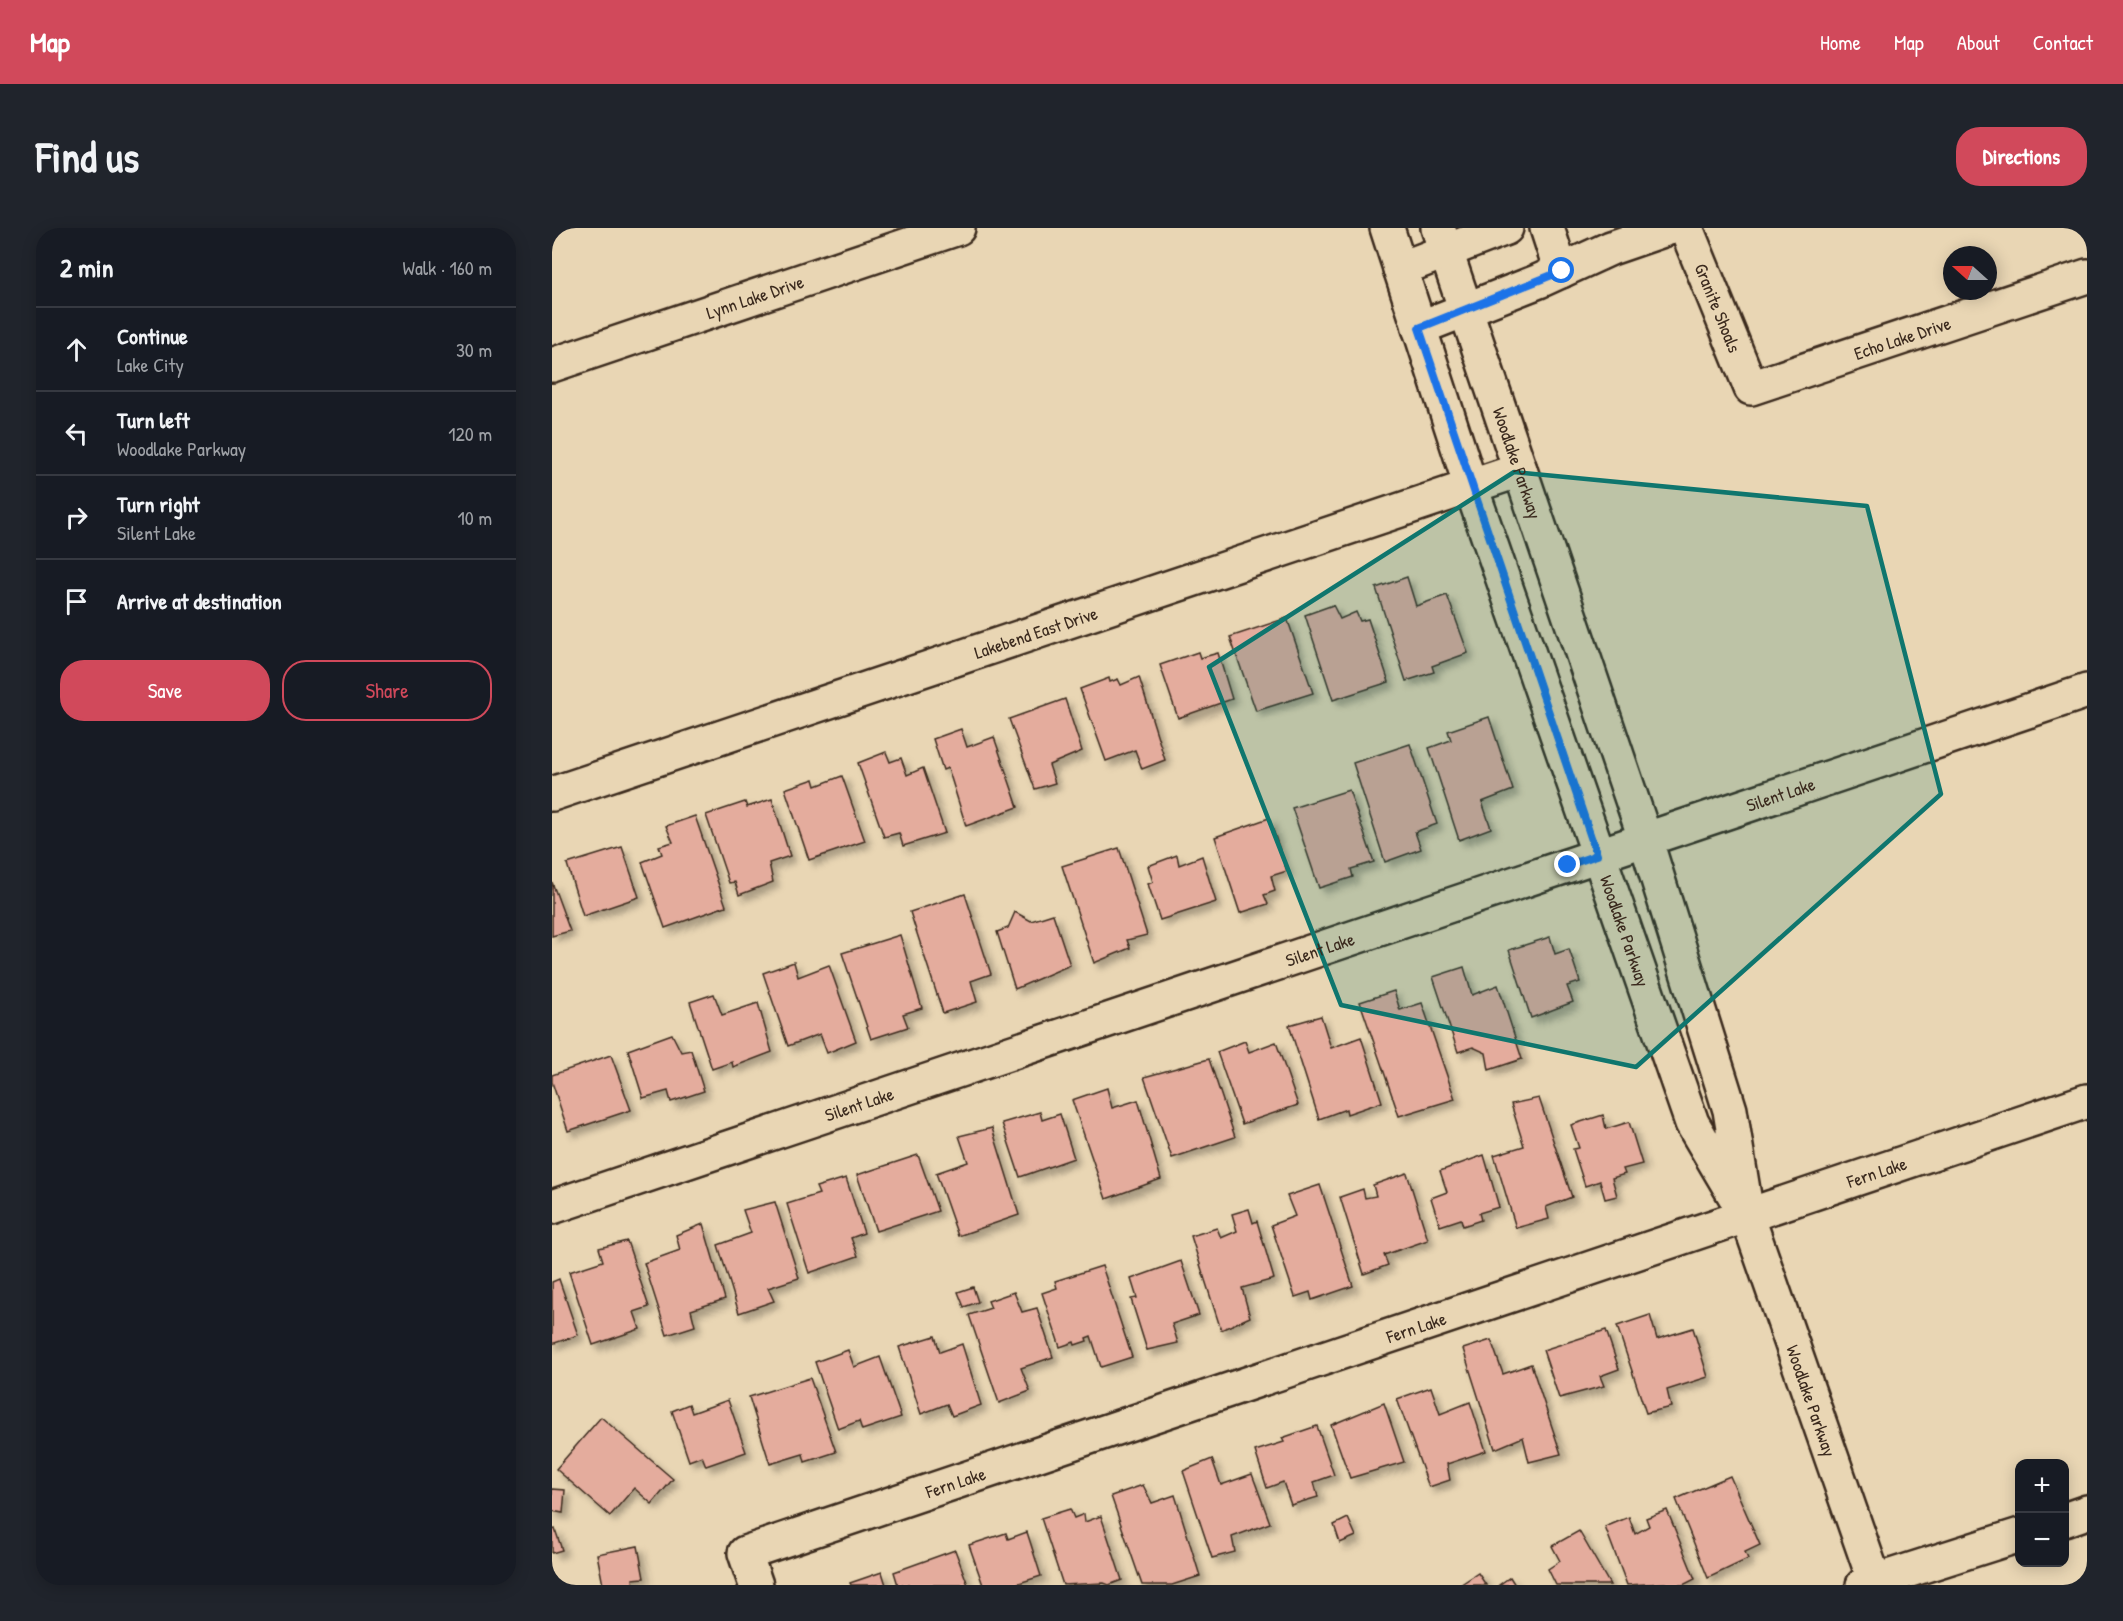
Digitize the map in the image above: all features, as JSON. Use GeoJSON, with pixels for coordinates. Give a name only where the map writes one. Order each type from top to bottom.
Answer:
{"type":"FeatureCollection","features":[{"type":"Feature","properties":{"kind":"street","name":"Lynn Lake Drive"},"geometry":{"type":"LineString","coordinates":[[552,365],[958,228]]}},
{"type":"Feature","properties":{"kind":"street","name":"Woodlake Parkway"},"geometry":{"type":"LineString","coordinates":[[1387,228],[1471,487],[1692,1123],[1747,1215]]}},
{"type":"Feature","properties":{"kind":"street"},"geometry":{"type":"LineString","coordinates":[[1400,269],[1442,240],[1506,228]]}},
{"type":"Feature","properties":{"kind":"street"},"geometry":{"type":"LineString","coordinates":[[1547,228],[1562,271]]}},
{"type":"Feature","properties":{"kind":"street"},"geometry":{"type":"LineString","coordinates":[[1419,328],[1562,271],[1611,248],[1669,228]]}},
{"type":"Feature","properties":{"kind":"street","name":"Granite Shoals"},"geometry":{"type":"LineString","coordinates":[[1686,228],[1751,388]]}},
{"type":"Feature","properties":{"kind":"street","name":"Woodlake Parkway"},"geometry":{"type":"LineString","coordinates":[[1442,240],[1646,841],[1730,1110],[1747,1215],[1871,1584]]}},
{"type":"Feature","properties":{"kind":"street","name":"Echo Lake Drive"},"geometry":{"type":"LineString","coordinates":[[1751,388],[2087,276]]}},
{"type":"Feature","properties":{"kind":"street","name":"Lakebend East Drive"},"geometry":{"type":"LineString","coordinates":[[552,794],[1520,470]]}},
{"type":"Feature","properties":{"kind":"street","name":"Silent Lake"},"geometry":{"type":"LineString","coordinates":[[552,1207],[2087,691]]}},
{"type":"Feature","properties":{"kind":"street","name":"Fern Lake"},"geometry":{"type":"LineString","coordinates":[[756,1585],[745,1553],[2087,1101]]}},
{"type":"Feature","properties":{"kind":"street"},"geometry":{"type":"LineString","coordinates":[[2069,1518],[2087,1512]]}},
{"type":"Feature","properties":{"kind":"street"},"geometry":{"type":"LineString","coordinates":[[1871,1584],[2015,1536]]}},
{"type":"Feature","properties":{"kind":"highlighted area"},"geometry":{"type":"Polygon","coordinates":[[[1514,472],[1867,506],[1941,794],[1636,1067],[1341,1005],[1209,667],[1514,472]]]}},
{"type":"Feature","properties":{"kind":"building"},"geometry":{"type":"Polygon","coordinates":[[[1407,577],[1416,606],[1447,595],[1468,653],[1432,666],[1434,672],[1406,681],[1376,588],[1407,577]]]}},
{"type":"Feature","properties":{"kind":"building"},"geometry":{"type":"Polygon","coordinates":[[[1333,605],[1340,619],[1356,612],[1360,621],[1368,619],[1389,682],[1333,700],[1305,615],[1333,605]]]}},
{"type":"Feature","properties":{"kind":"building"},"geometry":{"type":"Polygon","coordinates":[[[1287,618],[1313,693],[1256,711],[1230,637],[1287,618]]]}},
{"type":"Feature","properties":{"kind":"building"},"geometry":{"type":"Polygon","coordinates":[[[1198,652],[1200,658],[1218,653],[1232,699],[1178,718],[1160,665],[1198,652]]]}},
{"type":"Feature","properties":{"kind":"building"},"geometry":{"type":"Polygon","coordinates":[[[1139,677],[1165,760],[1142,769],[1135,750],[1106,761],[1080,689],[1109,678],[1110,682],[1118,679],[1121,685],[1139,677]]]}},
{"type":"Feature","properties":{"kind":"building"},"geometry":{"type":"Polygon","coordinates":[[[1065,699],[1082,751],[1049,765],[1055,783],[1035,789],[1009,719],[1065,699]]]}},
{"type":"Feature","properties":{"kind":"building"},"geometry":{"type":"Polygon","coordinates":[[[1489,717],[1513,790],[1482,802],[1491,828],[1459,840],[1429,748],[1451,740],[1448,731],[1489,717]]]}},
{"type":"Feature","properties":{"kind":"building"},"geometry":{"type":"Polygon","coordinates":[[[961,729],[967,747],[994,737],[1018,807],[966,826],[948,768],[943,770],[933,739],[961,729]]]}},
{"type":"Feature","properties":{"kind":"building"},"geometry":{"type":"Polygon","coordinates":[[[1410,744],[1437,824],[1415,832],[1421,849],[1385,862],[1353,763],[1410,744]]]}},
{"type":"Feature","properties":{"kind":"building"},"geometry":{"type":"Polygon","coordinates":[[[886,752],[890,762],[901,758],[907,775],[923,768],[945,833],[903,846],[899,833],[884,837],[858,763],[886,752]]]}},
{"type":"Feature","properties":{"kind":"building"},"geometry":{"type":"Polygon","coordinates":[[[842,776],[865,841],[809,860],[785,789],[814,779],[816,786],[842,776]]]}},
{"type":"Feature","properties":{"kind":"building"},"geometry":{"type":"Polygon","coordinates":[[[1349,790],[1374,862],[1351,869],[1353,877],[1319,888],[1292,808],[1349,790]]]}},
{"type":"Feature","properties":{"kind":"building"},"geometry":{"type":"Polygon","coordinates":[[[772,799],[790,856],[769,863],[773,882],[739,895],[735,882],[729,883],[706,815],[745,802],[747,807],[772,799]]]}},
{"type":"Feature","properties":{"kind":"building"},"geometry":{"type":"Polygon","coordinates":[[[695,816],[726,906],[665,928],[642,862],[662,854],[659,846],[673,842],[666,826],[695,816]]]}},
{"type":"Feature","properties":{"kind":"building"},"geometry":{"type":"Polygon","coordinates":[[[1269,818],[1287,871],[1271,876],[1275,891],[1264,895],[1268,904],[1240,913],[1215,837],[1269,818]]]}},
{"type":"Feature","properties":{"kind":"building"},"geometry":{"type":"Polygon","coordinates":[[[622,847],[639,897],[583,916],[567,864],[622,847]]]}},
{"type":"Feature","properties":{"kind":"building"},"geometry":{"type":"Polygon","coordinates":[[[1119,848],[1147,935],[1127,940],[1130,948],[1094,963],[1062,866],[1119,848]]]}},
{"type":"Feature","properties":{"kind":"building"},"geometry":{"type":"Polygon","coordinates":[[[1177,855],[1179,865],[1202,856],[1216,902],[1160,920],[1148,884],[1153,882],[1148,866],[1177,855]]]}},
{"type":"Feature","properties":{"kind":"building"},"geometry":{"type":"Polygon","coordinates":[[[552,882],[570,931],[552,936],[552,882]]]}},
{"type":"Feature","properties":{"kind":"building"},"geometry":{"type":"Polygon","coordinates":[[[965,894],[991,974],[971,981],[977,1002],[943,1013],[910,912],[965,894]]]}},
{"type":"Feature","properties":{"kind":"building"},"geometry":{"type":"Polygon","coordinates":[[[1015,912],[1031,921],[1053,914],[1070,965],[1015,989],[997,932],[1008,928],[1015,912]]]}},
{"type":"Feature","properties":{"kind":"building"},"geometry":{"type":"Polygon","coordinates":[[[900,935],[922,1008],[903,1014],[908,1027],[871,1039],[842,953],[900,935]]]}},
{"type":"Feature","properties":{"kind":"building"},"geometry":{"type":"Polygon","coordinates":[[[1550,937],[1555,954],[1569,949],[1580,982],[1567,986],[1573,1002],[1531,1018],[1509,950],[1550,937]]]}},
{"type":"Feature","properties":{"kind":"building"},"geometry":{"type":"Polygon","coordinates":[[[794,962],[798,977],[829,965],[856,1041],[827,1053],[820,1034],[788,1046],[763,973],[794,962]]]}},
{"type":"Feature","properties":{"kind":"building"},"geometry":{"type":"Polygon","coordinates":[[[1464,967],[1472,995],[1498,985],[1522,1059],[1489,1070],[1486,1053],[1473,1047],[1458,1052],[1433,977],[1464,967]]]}},
{"type":"Feature","properties":{"kind":"building"},"geometry":{"type":"Polygon","coordinates":[[[1394,991],[1400,1010],[1422,1003],[1455,1099],[1399,1116],[1360,1002],[1394,991]]]}},
{"type":"Feature","properties":{"kind":"building"},"geometry":{"type":"Polygon","coordinates":[[[714,994],[722,1015],[758,1003],[772,1052],[733,1067],[732,1062],[712,1069],[690,1002],[714,994]]]}},
{"type":"Feature","properties":{"kind":"building"},"geometry":{"type":"Polygon","coordinates":[[[1321,1016],[1331,1048],[1361,1037],[1382,1102],[1347,1114],[1346,1109],[1319,1119],[1289,1025],[1321,1016]]]}},
{"type":"Feature","properties":{"kind":"building"},"geometry":{"type":"Polygon","coordinates":[[[672,1034],[681,1052],[691,1050],[704,1091],[671,1102],[668,1091],[643,1098],[628,1050],[672,1034]]]}},
{"type":"Feature","properties":{"kind":"building"},"geometry":{"type":"Polygon","coordinates":[[[1245,1041],[1249,1052],[1276,1042],[1298,1105],[1242,1124],[1217,1052],[1245,1041]]]}},
{"type":"Feature","properties":{"kind":"building"},"geometry":{"type":"Polygon","coordinates":[[[611,1055],[631,1110],[568,1131],[552,1082],[552,1075],[611,1055]]]}},
{"type":"Feature","properties":{"kind":"building"},"geometry":{"type":"Polygon","coordinates":[[[1209,1059],[1235,1137],[1172,1158],[1144,1077],[1209,1059]]]}},
{"type":"Feature","properties":{"kind":"building"},"geometry":{"type":"Polygon","coordinates":[[[1107,1088],[1112,1108],[1138,1100],[1161,1179],[1106,1199],[1072,1100],[1107,1088]]]}},
{"type":"Feature","properties":{"kind":"building"},"geometry":{"type":"Polygon","coordinates":[[[1539,1098],[1572,1197],[1546,1207],[1549,1219],[1516,1228],[1494,1155],[1524,1146],[1511,1104],[1539,1098]]]}},
{"type":"Feature","properties":{"kind":"building"},"geometry":{"type":"Polygon","coordinates":[[[1040,1112],[1042,1120],[1060,1114],[1074,1158],[1020,1177],[1002,1123],[1040,1112]]]}},
{"type":"Feature","properties":{"kind":"building"},"geometry":{"type":"Polygon","coordinates":[[[1603,1115],[1606,1129],[1629,1122],[1642,1164],[1623,1169],[1625,1174],[1612,1178],[1617,1196],[1605,1199],[1600,1181],[1585,1186],[1573,1149],[1579,1148],[1571,1125],[1603,1115]]]}},
{"type":"Feature","properties":{"kind":"building"},"geometry":{"type":"Polygon","coordinates":[[[992,1128],[1019,1215],[958,1236],[936,1173],[968,1162],[959,1136],[992,1128]]]}},
{"type":"Feature","properties":{"kind":"building"},"geometry":{"type":"Polygon","coordinates":[[[918,1155],[938,1211],[876,1231],[857,1175],[918,1155]]]}},
{"type":"Feature","properties":{"kind":"building"},"geometry":{"type":"Polygon","coordinates":[[[1484,1155],[1499,1207],[1479,1213],[1481,1220],[1463,1226],[1461,1219],[1440,1226],[1431,1198],[1447,1192],[1440,1171],[1484,1155]]]}},
{"type":"Feature","properties":{"kind":"building"},"geometry":{"type":"Polygon","coordinates":[[[1407,1173],[1428,1240],[1384,1255],[1388,1265],[1364,1274],[1340,1197],[1363,1189],[1365,1198],[1376,1196],[1373,1185],[1407,1173]]]}},
{"type":"Feature","properties":{"kind":"building"},"geometry":{"type":"Polygon","coordinates":[[[846,1178],[864,1233],[851,1238],[858,1256],[809,1273],[787,1204],[819,1194],[816,1187],[846,1178]]]}},
{"type":"Feature","properties":{"kind":"building"},"geometry":{"type":"Polygon","coordinates":[[[1320,1185],[1353,1286],[1312,1300],[1310,1292],[1295,1297],[1271,1225],[1295,1216],[1287,1196],[1320,1185]]]}},
{"type":"Feature","properties":{"kind":"building"},"geometry":{"type":"Polygon","coordinates":[[[775,1202],[799,1278],[768,1288],[774,1301],[739,1313],[718,1245],[751,1233],[743,1210],[775,1202]]]}},
{"type":"Feature","properties":{"kind":"building"},"geometry":{"type":"Polygon","coordinates":[[[1249,1209],[1253,1223],[1257,1221],[1274,1279],[1242,1288],[1250,1317],[1221,1330],[1191,1236],[1217,1228],[1221,1238],[1237,1231],[1232,1214],[1249,1209]]]}},
{"type":"Feature","properties":{"kind":"building"},"geometry":{"type":"Polygon","coordinates":[[[703,1224],[725,1299],[691,1310],[695,1326],[667,1335],[644,1263],[680,1250],[676,1235],[703,1224]]]}},
{"type":"Feature","properties":{"kind":"building"},"geometry":{"type":"Polygon","coordinates":[[[627,1241],[649,1307],[634,1312],[640,1329],[593,1345],[569,1272],[603,1261],[599,1248],[627,1241]]]}},
{"type":"Feature","properties":{"kind":"building"},"geometry":{"type":"Polygon","coordinates":[[[1181,1261],[1199,1315],[1172,1324],[1178,1343],[1147,1350],[1131,1299],[1137,1298],[1131,1279],[1181,1261]]]}},
{"type":"Feature","properties":{"kind":"building"},"geometry":{"type":"Polygon","coordinates":[[[1102,1266],[1132,1357],[1101,1367],[1091,1336],[1086,1338],[1087,1341],[1075,1345],[1074,1342],[1060,1347],[1042,1293],[1057,1288],[1055,1281],[1102,1266]]]}},
{"type":"Feature","properties":{"kind":"building"},"geometry":{"type":"Polygon","coordinates":[[[559,1279],[578,1335],[552,1344],[552,1282],[559,1279]]]}},
{"type":"Feature","properties":{"kind":"building"},"geometry":{"type":"Polygon","coordinates":[[[973,1287],[978,1302],[964,1307],[958,1292],[973,1287]]]}},
{"type":"Feature","properties":{"kind":"building"},"geometry":{"type":"Polygon","coordinates":[[[1014,1292],[1022,1312],[1037,1308],[1053,1357],[1021,1368],[1030,1391],[999,1403],[969,1315],[991,1308],[988,1301],[1014,1292]]]}},
{"type":"Feature","properties":{"kind":"building"},"geometry":{"type":"Polygon","coordinates":[[[1650,1315],[1657,1339],[1693,1328],[1708,1377],[1667,1390],[1671,1407],[1646,1413],[1617,1326],[1650,1315]]]}},
{"type":"Feature","properties":{"kind":"building"},"geometry":{"type":"Polygon","coordinates":[[[1606,1330],[1619,1369],[1600,1376],[1604,1386],[1559,1398],[1543,1350],[1606,1330]]]}},
{"type":"Feature","properties":{"kind":"building"},"geometry":{"type":"Polygon","coordinates":[[[935,1336],[940,1352],[962,1344],[981,1405],[952,1416],[947,1404],[921,1414],[899,1347],[935,1336]]]}},
{"type":"Feature","properties":{"kind":"building"},"geometry":{"type":"Polygon","coordinates":[[[1491,1340],[1503,1374],[1531,1364],[1561,1454],[1529,1462],[1523,1437],[1495,1449],[1463,1349],[1491,1340]]]}},
{"type":"Feature","properties":{"kind":"building"},"geometry":{"type":"Polygon","coordinates":[[[848,1350],[854,1367],[880,1357],[901,1417],[862,1430],[859,1421],[838,1429],[815,1362],[848,1350]]]}},
{"type":"Feature","properties":{"kind":"building"},"geometry":{"type":"Polygon","coordinates":[[[810,1378],[836,1452],[805,1462],[803,1454],[770,1464],[749,1397],[810,1378]]]}},
{"type":"Feature","properties":{"kind":"building"},"geometry":{"type":"Polygon","coordinates":[[[1431,1387],[1440,1414],[1470,1402],[1486,1451],[1447,1464],[1450,1480],[1429,1487],[1397,1399],[1431,1387]]]}},
{"type":"Feature","properties":{"kind":"building"},"geometry":{"type":"Polygon","coordinates":[[[728,1400],[746,1452],[706,1466],[702,1456],[689,1461],[672,1411],[689,1404],[692,1413],[728,1400]]]}},
{"type":"Feature","properties":{"kind":"building"},"geometry":{"type":"Polygon","coordinates":[[[1384,1403],[1404,1462],[1350,1478],[1331,1425],[1384,1403]]]}},
{"type":"Feature","properties":{"kind":"building"},"geometry":{"type":"Polygon","coordinates":[[[601,1417],[673,1479],[652,1504],[634,1488],[610,1516],[556,1469],[601,1417]]]}},
{"type":"Feature","properties":{"kind":"building"},"geometry":{"type":"Polygon","coordinates":[[[1317,1426],[1334,1475],[1314,1482],[1318,1497],[1291,1505],[1283,1482],[1267,1488],[1255,1451],[1284,1442],[1282,1438],[1317,1426]]]}},
{"type":"Feature","properties":{"kind":"building"},"geometry":{"type":"Polygon","coordinates":[[[1212,1459],[1221,1485],[1252,1474],[1270,1523],[1232,1537],[1235,1552],[1212,1558],[1183,1471],[1212,1459]]]}},
{"type":"Feature","properties":{"kind":"building"},"geometry":{"type":"Polygon","coordinates":[[[1730,1476],[1760,1545],[1745,1552],[1748,1559],[1708,1578],[1676,1499],[1730,1476]]]}},
{"type":"Feature","properties":{"kind":"building"},"geometry":{"type":"Polygon","coordinates":[[[1143,1485],[1152,1503],[1175,1495],[1200,1576],[1172,1585],[1142,1585],[1111,1496],[1143,1485]]]}},
{"type":"Feature","properties":{"kind":"building"},"geometry":{"type":"Polygon","coordinates":[[[552,1489],[565,1490],[563,1513],[552,1511],[552,1489]]]}},
{"type":"Feature","properties":{"kind":"building"},"geometry":{"type":"Polygon","coordinates":[[[1070,1509],[1074,1518],[1084,1514],[1085,1522],[1101,1516],[1122,1580],[1109,1585],[1104,1583],[1063,1585],[1041,1518],[1070,1509]]]}},
{"type":"Feature","properties":{"kind":"building"},"geometry":{"type":"Polygon","coordinates":[[[1667,1510],[1695,1579],[1683,1585],[1665,1585],[1665,1583],[1627,1585],[1605,1527],[1629,1517],[1635,1534],[1649,1526],[1646,1518],[1667,1510]]]}},
{"type":"Feature","properties":{"kind":"building"},"geometry":{"type":"Polygon","coordinates":[[[1348,1518],[1356,1536],[1340,1543],[1334,1525],[1348,1518]]]}},
{"type":"Feature","properties":{"kind":"building"},"geometry":{"type":"Polygon","coordinates":[[[555,1529],[562,1550],[552,1553],[552,1530],[555,1529]]]}},
{"type":"Feature","properties":{"kind":"building"},"geometry":{"type":"Polygon","coordinates":[[[1579,1531],[1610,1585],[1556,1585],[1548,1569],[1560,1561],[1552,1546],[1579,1531]]]}},
{"type":"Feature","properties":{"kind":"building"},"geometry":{"type":"Polygon","coordinates":[[[1027,1532],[1041,1576],[1013,1585],[983,1585],[969,1545],[1006,1533],[1008,1539],[1027,1532]]]}},
{"type":"Feature","properties":{"kind":"building"},"geometry":{"type":"Polygon","coordinates":[[[638,1546],[644,1578],[633,1579],[634,1585],[603,1585],[597,1554],[638,1546]]]}},
{"type":"Feature","properties":{"kind":"building"},"geometry":{"type":"Polygon","coordinates":[[[955,1550],[968,1585],[898,1585],[894,1572],[955,1550]]]}},
{"type":"Feature","properties":{"kind":"building"},"geometry":{"type":"Polygon","coordinates":[[[882,1572],[886,1585],[851,1585],[850,1583],[882,1572]]]}},
{"type":"Feature","properties":{"kind":"building"},"geometry":{"type":"Polygon","coordinates":[[[1478,1573],[1486,1585],[1460,1585],[1478,1573]]]}},
{"type":"Feature","properties":{"kind":"building"},"geometry":{"type":"Polygon","coordinates":[[[1510,1577],[1515,1585],[1499,1585],[1510,1577]]]}},
{"type":"Feature","properties":{"kind":"route"},"geometry":{"type":"LineString","coordinates":[[1562,271],[1419,328],[1597,855],[1568,865]]}}]}
